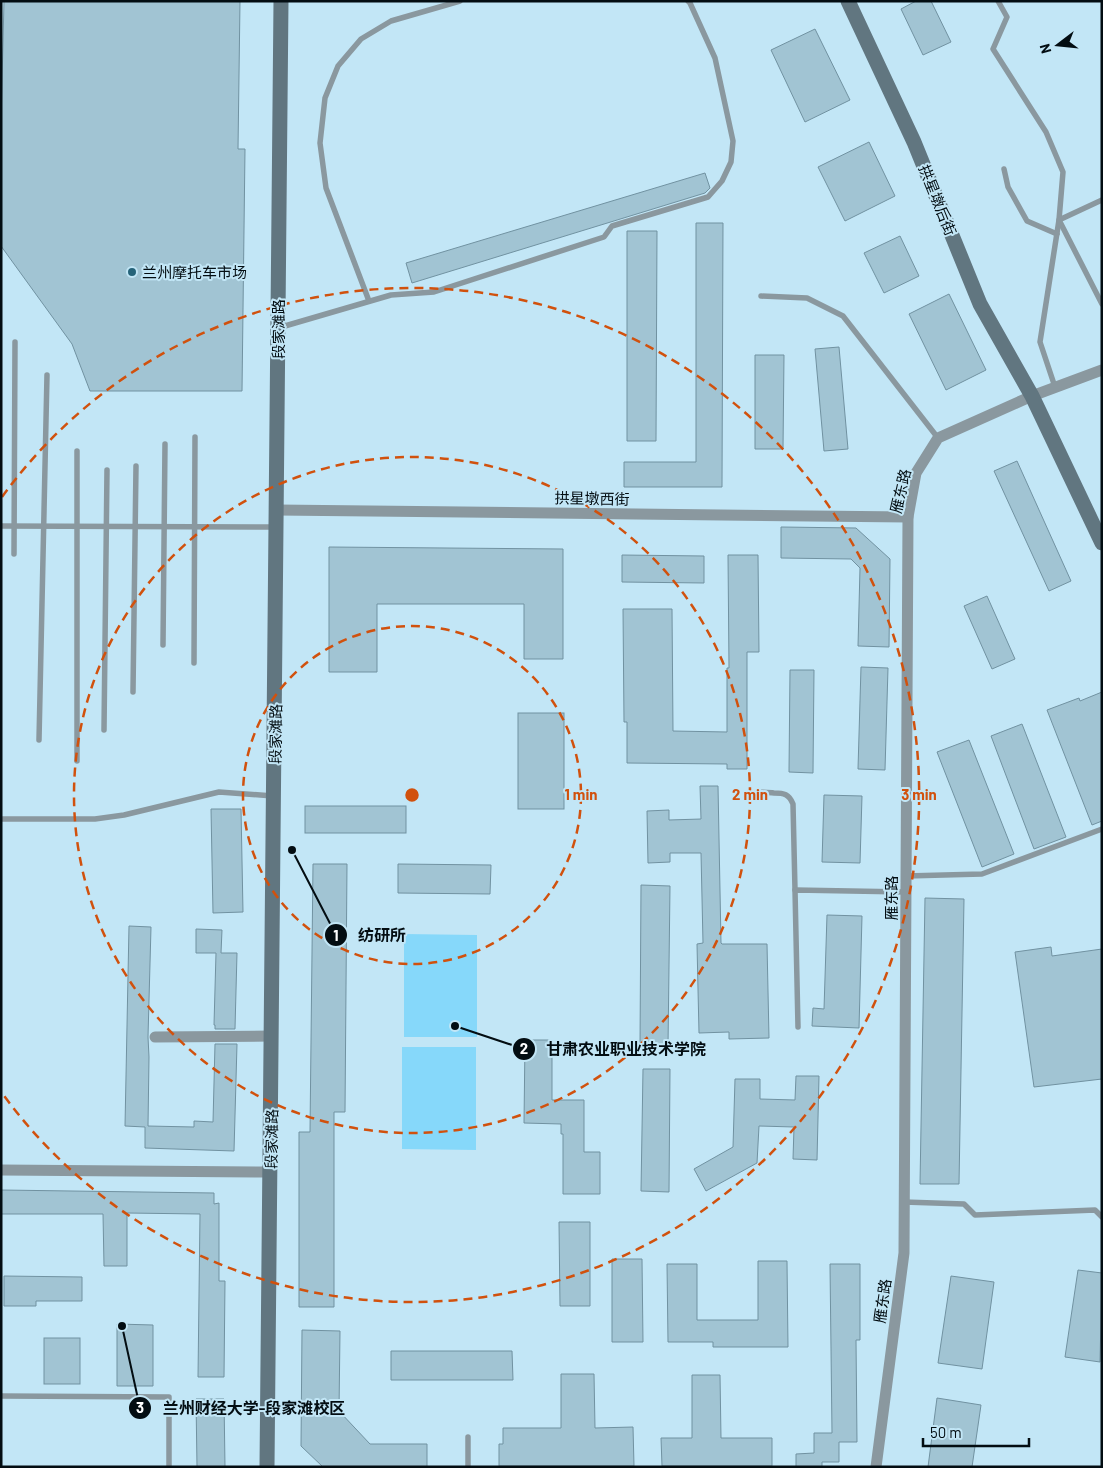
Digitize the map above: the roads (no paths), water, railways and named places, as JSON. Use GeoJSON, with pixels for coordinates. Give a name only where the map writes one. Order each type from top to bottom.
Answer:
{"type":"FeatureCollection","features":[{"type":"Feature","properties":{"kind":"main road","name":"段家滩路"},"geometry":{"type":"LineString","coordinates":[[267,1467],[277,528],[280,1]]}},
{"type":"Feature","properties":{"kind":"main road","name":"拱星墩后街"},"geometry":{"type":"LineString","coordinates":[[848,1],[914,142],[980,304],[1032,396],[1102,543]]}},
{"type":"Feature","properties":{"kind":"street"},"geometry":{"type":"LineString","coordinates":[[938,438],[1032,396],[1102,370]]}},
{"type":"Feature","properties":{"kind":"street","name":"雁东路"},"geometry":{"type":"LineString","coordinates":[[876,1467],[904,1253],[908,516],[916,473],[938,438]]}},
{"type":"Feature","properties":{"kind":"street","name":"拱星墩西街"},"geometry":{"type":"LineString","coordinates":[[277,510],[908,516]]}},
{"type":"Feature","properties":{"kind":"street"},"geometry":{"type":"LineString","coordinates":[[155,1037],[272,1036]]}},
{"type":"Feature","properties":{"kind":"street"},"geometry":{"type":"LineString","coordinates":[[1,1170],[270,1172]]}},
{"type":"Feature","properties":{"kind":"lane"},"geometry":{"type":"LineString","coordinates":[[369,302],[326,188],[320,143],[325,98],[338,66],[361,39],[392,20],[460,1]]}},
{"type":"Feature","properties":{"kind":"lane"},"geometry":{"type":"LineString","coordinates":[[278,328],[391,295],[434,292],[604,237],[612,226],[708,197],[722,181],[731,162],[733,141],[716,58],[688,1]]}},
{"type":"Feature","properties":{"kind":"lane"},"geometry":{"type":"LineString","coordinates":[[998,1],[1007,17],[993,49],[1046,132],[1063,172],[1059,220],[1040,342],[1055,387]]}},
{"type":"Feature","properties":{"kind":"lane"},"geometry":{"type":"LineString","coordinates":[[1004,169],[1008,187],[1027,221],[1057,234]]}},
{"type":"Feature","properties":{"kind":"lane"},"geometry":{"type":"LineString","coordinates":[[1059,220],[1102,200]]}},
{"type":"Feature","properties":{"kind":"lane"},"geometry":{"type":"LineString","coordinates":[[1059,220],[1102,304]]}},
{"type":"Feature","properties":{"kind":"lane"},"geometry":{"type":"LineString","coordinates":[[761,296],[807,298],[843,316],[938,438]]}},
{"type":"Feature","properties":{"kind":"lane"},"geometry":{"type":"LineString","coordinates":[[14,554],[15,342]]}},
{"type":"Feature","properties":{"kind":"lane"},"geometry":{"type":"LineString","coordinates":[[39,740],[46,375]]}},
{"type":"Feature","properties":{"kind":"lane"},"geometry":{"type":"LineString","coordinates":[[194,663],[195,437]]}},
{"type":"Feature","properties":{"kind":"lane"},"geometry":{"type":"LineString","coordinates":[[163,645],[165,444]]}},
{"type":"Feature","properties":{"kind":"lane"},"geometry":{"type":"LineString","coordinates":[[77,451],[77,760]]}},
{"type":"Feature","properties":{"kind":"lane"},"geometry":{"type":"LineString","coordinates":[[133,692],[136,466]]}},
{"type":"Feature","properties":{"kind":"lane"},"geometry":{"type":"LineString","coordinates":[[104,730],[107,470]]}},
{"type":"Feature","properties":{"kind":"lane"},"geometry":{"type":"LineString","coordinates":[[1,526],[277,528]]}},
{"type":"Feature","properties":{"kind":"lane"},"geometry":{"type":"LineString","coordinates":[[747,797],[760,791],[784,793],[792,799],[794,804],[798,1027]]}},
{"type":"Feature","properties":{"kind":"lane"},"geometry":{"type":"LineString","coordinates":[[1,819],[95,819],[124,815],[219,792],[274,796]]}},
{"type":"Feature","properties":{"kind":"lane"},"geometry":{"type":"LineString","coordinates":[[906,876],[982,874],[1102,829]]}},
{"type":"Feature","properties":{"kind":"lane"},"geometry":{"type":"LineString","coordinates":[[795,890],[906,892]]}},
{"type":"Feature","properties":{"kind":"lane"},"geometry":{"type":"LineString","coordinates":[[904,1202],[964,1204],[975,1215],[1095,1210],[1102,1217]]}},
{"type":"Feature","properties":{"kind":"lane"},"geometry":{"type":"LineString","coordinates":[[1,1396],[169,1397],[169,1467]]}},
{"type":"Feature","properties":{"kind":"lane"},"geometry":{"type":"LineString","coordinates":[[468,1437],[468,1467]]}},
{"type":"Feature","properties":{"kind":"place","name":"兰州摩托车市场"},"geometry":{"type":"Point","coordinates":[132,272]}},
{"type":"Feature","properties":{"kind":"place","name":"纺研所"},"geometry":{"type":"Point","coordinates":[292,850]}},
{"type":"Feature","properties":{"kind":"place","name":"甘肃农业职业技术学院"},"geometry":{"type":"Point","coordinates":[455,1026]}},
{"type":"Feature","properties":{"kind":"place","name":"兰州财经大学-段家滩校区"},"geometry":{"type":"Point","coordinates":[122,1326]}}]}
